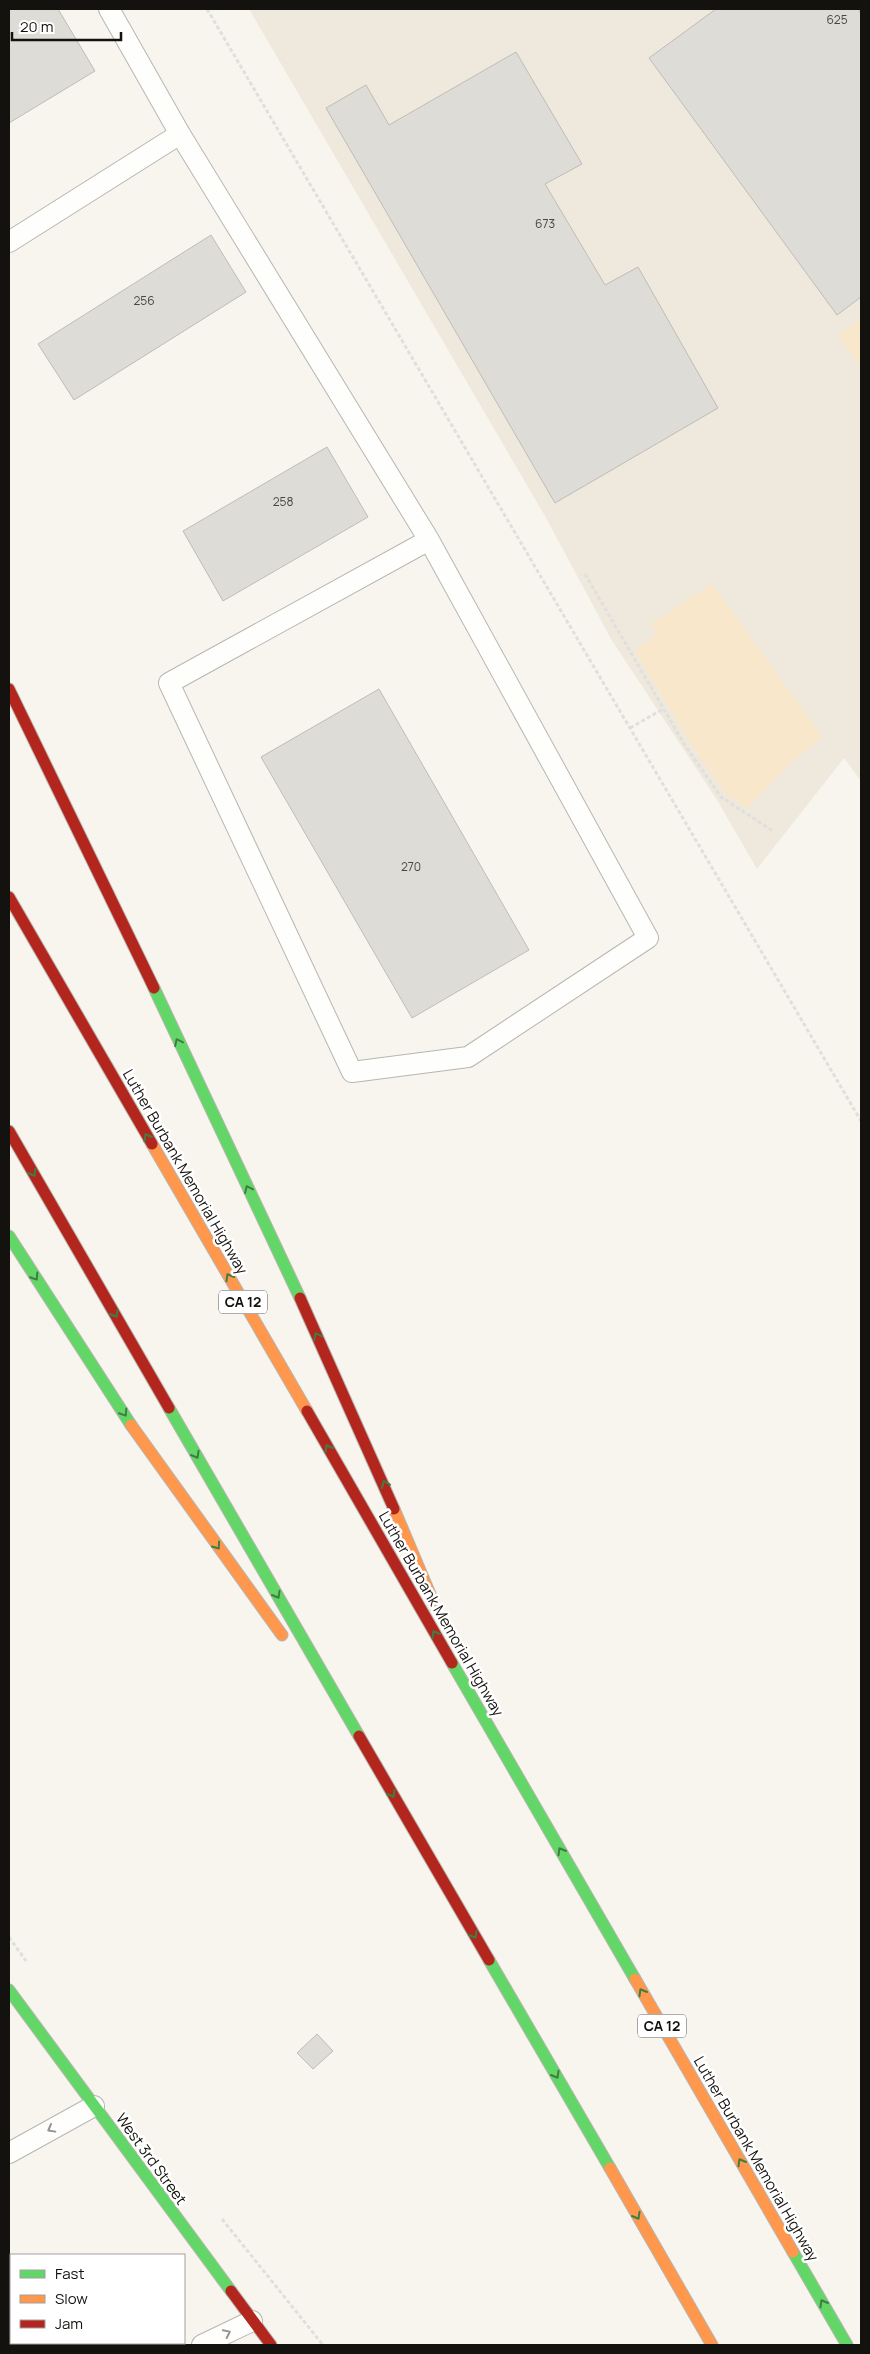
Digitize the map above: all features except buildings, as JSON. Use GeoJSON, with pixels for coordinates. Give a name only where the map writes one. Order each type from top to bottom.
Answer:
{"type":"FeatureCollection","features":[{"type":"Feature","properties":{"kind":"main road"},"geometry":{"type":"LineString","coordinates":[[9,689],[210,1109],[381,1474],[477,1707]]}},
{"type":"Feature","properties":{"kind":"main road","name":"Luther Burbank Memorial Highway"},"geometry":{"type":"LineString","coordinates":[[9,897],[847,2345]]}},
{"type":"Feature","properties":{"kind":"main road"},"geometry":{"type":"LineString","coordinates":[[9,1131],[712,2345]]}},
{"type":"Feature","properties":{"kind":"main road"},"geometry":{"type":"LineString","coordinates":[[9,1236],[147,1449],[287,1641]]}},
{"type":"Feature","properties":{"kind":"main road"},"geometry":{"type":"LineString","coordinates":[[304,1665],[368,1752]]}},
{"type":"Feature","properties":{"kind":"main road","name":"West 3rd Street"},"geometry":{"type":"LineString","coordinates":[[9,1990],[271,2345]]}},
{"type":"Feature","properties":{"kind":"lane"},"geometry":{"type":"LineString","coordinates":[[109,9],[180,134],[429,540],[648,938],[468,1056],[352,1072],[169,684],[429,540]]}},
{"type":"Feature","properties":{"kind":"lane"},"geometry":{"type":"LineString","coordinates":[[9,242],[180,134]]}},
{"type":"Feature","properties":{"kind":"lane"},"geometry":{"type":"LineString","coordinates":[[9,2153],[94,2106]]}},
{"type":"Feature","properties":{"kind":"lane"},"geometry":{"type":"LineString","coordinates":[[202,2345],[252,2321]]}},
{"type":"Feature","properties":{"kind":"path"},"geometry":{"type":"LineString","coordinates":[[206,9],[861,1121]]}},
{"type":"Feature","properties":{"kind":"path"},"geometry":{"type":"LineString","coordinates":[[585,574],[683,742],[721,797],[773,831]]}},
{"type":"Feature","properties":{"kind":"path"},"geometry":{"type":"LineString","coordinates":[[630,728],[663,709]]}},
{"type":"Feature","properties":{"kind":"shaded area"},"geometry":{"type":"Polygon","coordinates":[[[249,9],[861,9],[861,781],[844,758],[757,869],[717,800],[611,639],[545,516],[249,9]]]}},
{"type":"Feature","properties":{"kind":"shaded area"},"geometry":{"type":"Polygon","coordinates":[[[861,318],[861,367],[838,336],[861,318]]]}},
{"type":"Feature","properties":{"kind":"shaded area"},"geometry":{"type":"Polygon","coordinates":[[[712,584],[823,737],[790,764],[747,808],[727,795],[689,741],[635,651],[656,635],[650,624],[712,584]]]}},
{"type":"Feature","properties":{"kind":"traffic: fast"},"geometry":{"type":"LineString","coordinates":[[154,988],[300,1298]]}},
{"type":"Feature","properties":{"kind":"traffic: fast"},"geometry":{"type":"LineString","coordinates":[[9,1236],[131,1425]]}},
{"type":"Feature","properties":{"kind":"traffic: fast"},"geometry":{"type":"LineString","coordinates":[[169,1408],[359,1736]]}},
{"type":"Feature","properties":{"kind":"traffic: fast"},"geometry":{"type":"LineString","coordinates":[[452,1663],[635,1979]]}},
{"type":"Feature","properties":{"kind":"traffic: fast"},"geometry":{"type":"LineString","coordinates":[[489,1960],[610,2168]]}},
{"type":"Feature","properties":{"kind":"traffic: fast"},"geometry":{"type":"LineString","coordinates":[[9,1990],[231,2291]]}},
{"type":"Feature","properties":{"kind":"traffic: fast"},"geometry":{"type":"LineString","coordinates":[[793,2252],[847,2345]]}},
{"type":"Feature","properties":{"kind":"traffic: slow"},"geometry":{"type":"LineString","coordinates":[[152,1144],[307,1411]]}},
{"type":"Feature","properties":{"kind":"traffic: slow"},"geometry":{"type":"LineString","coordinates":[[131,1425],[282,1635]]}},
{"type":"Feature","properties":{"kind":"traffic: slow"},"geometry":{"type":"LineString","coordinates":[[394,1509],[435,1606]]}},
{"type":"Feature","properties":{"kind":"traffic: slow"},"geometry":{"type":"LineString","coordinates":[[635,1979],[793,2252]]}},
{"type":"Feature","properties":{"kind":"traffic: slow"},"geometry":{"type":"LineString","coordinates":[[610,2168],[712,2345]]}},
{"type":"Feature","properties":{"kind":"traffic: jam"},"geometry":{"type":"LineString","coordinates":[[9,689],[154,988]]}},
{"type":"Feature","properties":{"kind":"traffic: jam"},"geometry":{"type":"LineString","coordinates":[[9,897],[152,1144]]}},
{"type":"Feature","properties":{"kind":"traffic: jam"},"geometry":{"type":"LineString","coordinates":[[9,1131],[169,1408]]}},
{"type":"Feature","properties":{"kind":"traffic: jam"},"geometry":{"type":"LineString","coordinates":[[300,1298],[394,1509]]}},
{"type":"Feature","properties":{"kind":"traffic: jam"},"geometry":{"type":"LineString","coordinates":[[307,1411],[452,1663]]}},
{"type":"Feature","properties":{"kind":"traffic: jam"},"geometry":{"type":"LineString","coordinates":[[359,1736],[489,1960]]}},
{"type":"Feature","properties":{"kind":"traffic: jam"},"geometry":{"type":"LineString","coordinates":[[231,2291],[271,2345]]}}]}
